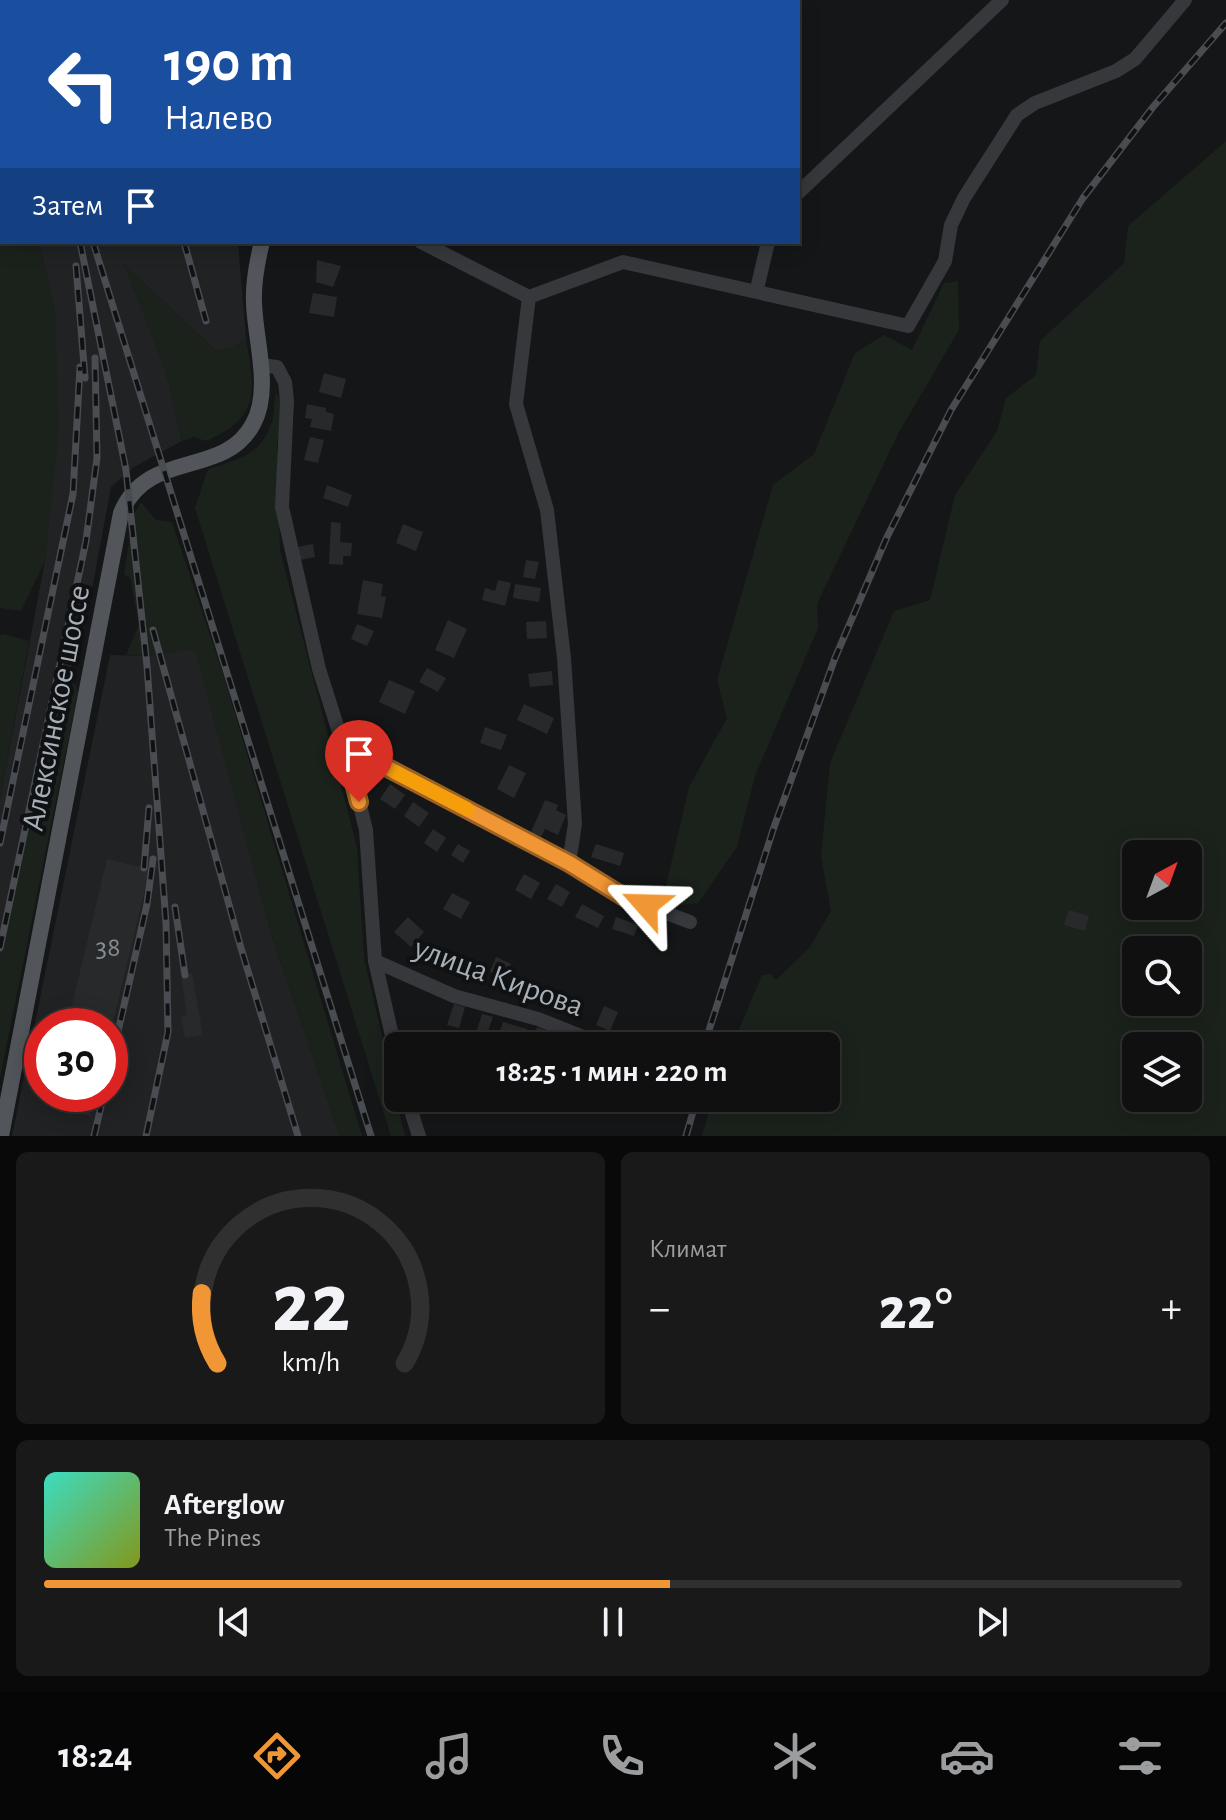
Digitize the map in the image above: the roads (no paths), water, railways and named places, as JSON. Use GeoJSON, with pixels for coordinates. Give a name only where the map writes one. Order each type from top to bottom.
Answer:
{"type":"FeatureCollection","features":[{"type":"Feature","properties":{"kind":"main road","name":"Алексинское шоссе"},"geometry":{"type":"LineString","coordinates":[[1,1136],[121,513],[132,492],[145,479],[215,455],[239,442],[253,425],[259,409],[260,365],[254,288],[262,244]]}},
{"type":"Feature","properties":{"kind":"street"},"geometry":{"type":"LineString","coordinates":[[800,191],[1002,0]]}},
{"type":"Feature","properties":{"kind":"street"},"geometry":{"type":"LineString","coordinates":[[425,244],[529,297],[623,262],[757,289],[908,326],[945,261],[951,225],[964,198],[1017,115],[1035,103],[1116,71],[1135,59],[1185,0]]}},
{"type":"Feature","properties":{"kind":"street"},"geometry":{"type":"LineString","coordinates":[[757,289],[768,244]]}},
{"type":"Feature","properties":{"kind":"street"},"geometry":{"type":"LineString","coordinates":[[529,297],[516,404],[547,510],[564,658],[575,824],[569,863]]}},
{"type":"Feature","properties":{"kind":"street"},"geometry":{"type":"LineString","coordinates":[[260,365],[277,367],[285,382],[287,419],[282,507],[319,669],[344,745],[366,830],[375,961],[391,1032]]}},
{"type":"Feature","properties":{"kind":"street"},"geometry":{"type":"LineString","coordinates":[[344,745],[569,863],[624,897],[690,922]]}},
{"type":"Feature","properties":{"kind":"street","name":"улица Кирова"},"geometry":{"type":"LineString","coordinates":[[375,961],[454,996],[538,1019],[571,1032]]}},
{"type":"Feature","properties":{"kind":"street"},"geometry":{"type":"LineString","coordinates":[[411,1112],[419,1136]]}},
{"type":"Feature","properties":{"kind":"railway"},"geometry":{"type":"LineString","coordinates":[[708,1032],[773,830],[835,658],[887,537],[951,410],[1083,198],[1153,107],[1226,23]]}},
{"type":"Feature","properties":{"kind":"railway"},"geometry":{"type":"LineString","coordinates":[[80,244],[126,470],[147,666],[166,923],[168,1032],[146,1136]]}},
{"type":"Feature","properties":{"kind":"railway"},"geometry":{"type":"LineString","coordinates":[[94,244],[371,1136]]}},
{"type":"Feature","properties":{"kind":"railway"},"geometry":{"type":"LineString","coordinates":[[185,244],[206,321]]}},
{"type":"Feature","properties":{"kind":"railway"},"geometry":{"type":"LineString","coordinates":[[76,266],[85,378]]}},
{"type":"Feature","properties":{"kind":"railway"},"geometry":{"type":"LineString","coordinates":[[0,948],[86,541],[97,458],[95,358]]}},
{"type":"Feature","properties":{"kind":"railway"},"geometry":{"type":"LineString","coordinates":[[0,843],[73,494],[80,367]]}},
{"type":"Feature","properties":{"kind":"railway"},"geometry":{"type":"LineString","coordinates":[[153,630],[241,948],[298,1136]]}},
{"type":"Feature","properties":{"kind":"railway"},"geometry":{"type":"LineString","coordinates":[[144,868],[149,808]]}},
{"type":"Feature","properties":{"kind":"railway"},"geometry":{"type":"LineString","coordinates":[[123,1008],[147,904],[153,859]]}},
{"type":"Feature","properties":{"kind":"railway"},"geometry":{"type":"LineString","coordinates":[[175,907],[185,975]]}},
{"type":"Feature","properties":{"kind":"railway"},"geometry":{"type":"LineString","coordinates":[[94,1136],[100,1112]]}},
{"type":"Feature","properties":{"kind":"railway"},"geometry":{"type":"LineString","coordinates":[[686,1136],[693,1112]]}}]}
